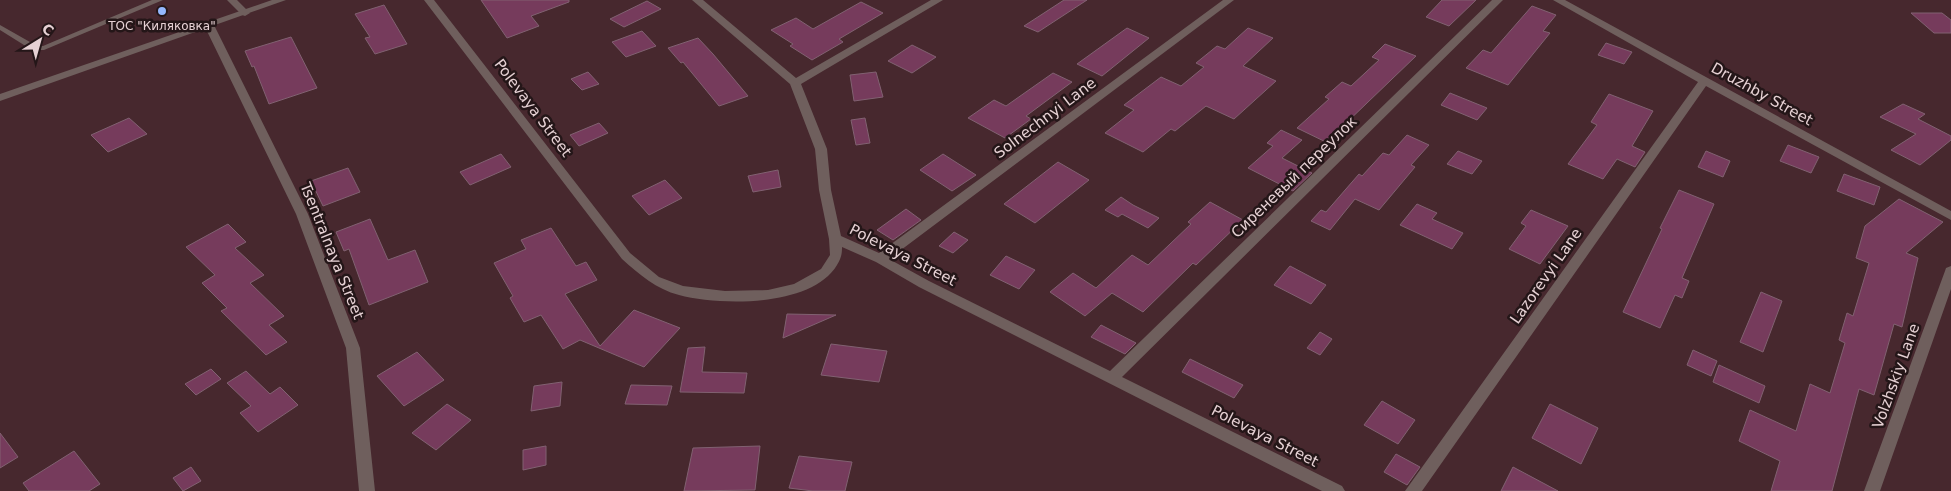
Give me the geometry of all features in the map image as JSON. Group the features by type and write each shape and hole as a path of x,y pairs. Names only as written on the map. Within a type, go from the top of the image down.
{"street":[{"path":"232,0 245,13"},
{"path":"0,98 281,0"},
{"name":"Polevaya Street","path":"429,0 626,256 654,280 681,291 725,296 768,295 798,288 826,272 836,255 835,239 880,259 924,284 1330,489"},
{"path":"697,0 795,83 821,149 825,190 835,239"},
{"path":"795,83 938,0"},
{"name":"Solnechnyi Lane","path":"880,259 1229,0"},
{"name":"Сиреневый переулок","path":"1112,378 1498,0"},
{"name":"Druzhby Street","path":"1558,0 1951,216"},
{"name":"Tsentralnaya Street","path":"210,25 302,214 353,348 367,491"},
{"name":"Lazorevyi Lane","path":"1413,491 1705,80"},
{"name":"Volzhskiy Lane","path":"1872,491 1951,271"}],"lane":[{"path":"0,27 35,48 44,48 159,0"}],"building":[{"path":"481,0 569,0 569,2 531,16 539,26 507,38"},
{"path":"1064,0 1087,0 1038,32 1024,26"},
{"path":"1442,0 1476,0 1449,26 1426,17"},
{"path":"647,1 661,9 624,27 610,19"},
{"path":"861,2 883,13 839,39 843,42 812,60 790,46 793,44 771,30 796,18 813,29"},
{"path":"384,5 407,44 375,54 365,38 370,37 355,14"},
{"path":"1532,6 1556,15 1543,31 1550,33 1508,85 1466,68 1483,50 1491,53"},
{"path":"1911,13 1942,13 1951,20 1951,33 1934,33"},
{"path":"1127,28 1149,38 1102,76 1077,64"},
{"path":"1248,28 1273,38 1243,66 1276,81 1234,119 1206,106 1175,131 1171,129 1143,152 1105,133 1134,110 1124,105 1161,77 1181,86 1204,67 1196,63 1217,46 1225,49"},
{"path":"642,31 656,46 626,57 612,42"},
{"path":"291,37 317,88 269,104 254,66 252,67 245,51"},
{"path":"698,38 748,96 719,106 683,62 681,63 668,48"},
{"path":"1606,43 1632,52 1624,64 1598,55"},
{"path":"1385,44 1416,56 1343,126 1350,129 1332,145 1297,128 1329,99 1325,97 1342,82 1351,86 1379,60 1372,57"},
{"path":"912,45 936,57 912,73 888,61"},
{"path":"588,72 599,84 582,90 571,79"},
{"path":"876,72 883,97 854,101 850,75"},
{"path":"1053,73 1072,82 1026,116 1031,119 1005,138 968,118 994,100 1006,106"},
{"path":"1450,93 1487,108 1477,120 1441,105"},
{"path":"1609,94 1653,111 1632,146 1645,152 1635,167 1617,159 1603,179 1568,164 1597,125 1591,122"},
{"path":"1903,104 1925,114 1918,119 1951,136 1951,140 1920,165 1891,150 1916,134 1880,117"},
{"path":"129,118 147,134 108,152 91,135"},
{"path":"865,118 870,143 856,145 851,120"},
{"path":"599,123 608,133 579,146 570,135"},
{"path":"1281,130 1302,140 1282,158 1312,173 1293,191 1248,168 1273,146 1267,143"},
{"path":"1407,135 1429,145 1411,165 1415,167 1379,210 1355,199 1330,230 1311,221 1321,210 1326,212 1359,174 1362,176 1383,153 1389,155"},
{"path":"1788,145 1819,157 1811,173 1780,161"},
{"path":"1458,151 1482,161 1472,174 1447,164"},
{"path":"1706,151 1730,161 1723,177 1698,167"},
{"path":"501,154 511,167 470,185 460,172"},
{"path":"943,154 976,175 952,191 920,170"},
{"path":"1058,162 1089,180 1035,223 1004,204"},
{"path":"348,168 360,192 323,206 311,181"},
{"path":"778,170 781,187 753,192 748,176"},
{"path":"1844,174 1880,187 1874,205 1837,191"},
{"path":"665,180 682,198 649,215 632,196"},
{"path":"1679,190 1714,204 1682,278 1689,281 1682,298 1675,295 1660,328 1623,312"},
{"path":"1121,197 1159,218 1148,228 1122,214 1118,217 1105,210"},
{"path":"1899,199 1943,222 1906,253 1918,258 1902,327 1894,324 1874,395 1859,389 1832,491 1771,491 1780,461 1739,441 1750,410 1796,431 1810,384 1830,393 1845,343 1839,340 1847,313 1853,316 1869,263 1856,258 1865,226"},
{"path":"1210,202 1243,220 1196,265 1193,263 1143,312 1112,293 1085,316 1050,292 1073,273 1096,288 1132,255 1148,265 1191,224 1188,222"},
{"path":"1417,204 1437,213 1432,219 1463,233 1452,249 1400,225"},
{"path":"906,209 921,220 893,240 877,230"},
{"path":"1531,210 1568,226 1540,264 1509,249 1526,226 1521,223"},
{"path":"370,219 388,260 415,250 428,282 369,305 349,249 344,251 336,232"},
{"path":"228,224 246,242 235,248 264,275 250,283 284,316 269,325 287,342 266,355 221,311 227,308 202,283 215,275 186,247"},
{"path":"551,228 576,266 586,262 597,280 565,294 600,346 634,310 680,328 644,367 580,340 563,349 541,315 524,322 510,298 513,296 494,263 526,249 521,240"},
{"path":"954,232 968,240 953,253 939,246"},
{"path":"1006,256 1035,270 1019,289 990,275"},
{"path":"1290,266 1326,285 1311,304 1274,285"},
{"path":"1761,292 1782,301 1763,352 1740,342"},
{"path":"787,314 836,315 783,338"},
{"path":"1101,325 1136,343 1125,354 1091,337"},
{"path":"1320,332 1332,339 1320,355 1307,348"},
{"path":"831,344 887,351 879,382 821,375"},
{"path":"705,347 702,372 747,373 744,393 680,392 688,348"},
{"path":"1693,350 1717,361 1711,376 1687,365"},
{"path":"417,352 444,380 404,406 377,376"},
{"path":"1190,359 1243,385 1234,398 1182,372"},
{"path":"1719,365 1765,386 1759,403 1713,382"},
{"path":"211,369 221,379 196,395 185,384"},
{"path":"246,371 270,394 280,387 298,405 258,432 240,413 251,406 227,383"},
{"path":"562,382 560,406 531,411 534,386"},
{"path":"631,385 672,386 667,405 625,404"},
{"path":"1382,401 1415,420 1398,444 1364,425"},
{"path":"447,404 471,420 436,450 412,433"},
{"path":"1550,404 1598,428 1581,464 1532,438"},
{"path":"0,433 18,457 0,468"},
{"path":"546,446 546,465 523,470 523,450"},
{"path":"760,446 755,490 684,491 693,448"},
{"path":"74,451 100,484 89,491 29,491 23,483"},
{"path":"1396,454 1420,467 1407,485 1384,472"},
{"path":"799,456 852,462 845,491 813,491 789,488"},
{"path":"191,467 201,481 183,491 173,478"},
{"path":"1513,467 1558,491 1501,491"}],"place":[{"name":"ТОС \"Киляковка\"","path":"162,11"}]}
